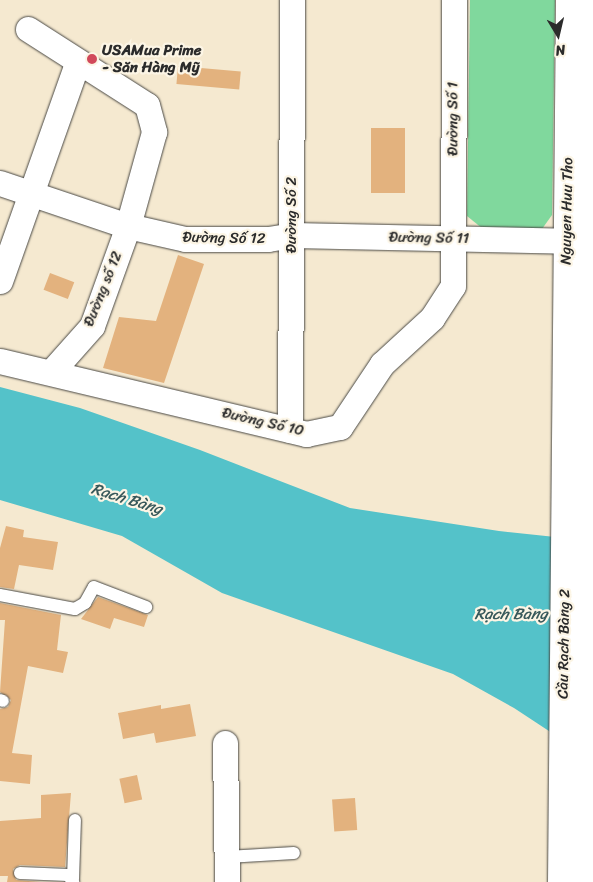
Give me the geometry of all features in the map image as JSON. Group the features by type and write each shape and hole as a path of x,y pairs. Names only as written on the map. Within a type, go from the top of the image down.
{"main road":[{"name":"Nguyen Huu Tho","path":"570,0 567,240 578,422"},
{"path":"578,422 592,0"},
{"name":"Cầu Rạch Bàng 2","path":"562,874 578,422"},
{"name":"Cầu Rạch Bàng 2","path":"578,422 589,874"}],"street":[{"name":"Đường Số 2","path":"290,430 292,0"},
{"name":"Đường Số 1","path":"452,239 454,0"},
{"name":"Đường số 12","path":"28,29 77,63 147,105 154,132 128,226 92,326 52,371"},
{"path":"0,281 33,193 77,63"},
{"path":"0,183 128,226"},
{"name":"Đường Số 12","path":"128,226 185,239 268,239 292,235"},
{"name":"Đường Số 11","path":"292,235 567,240"},
{"name":"Đường Số 10","path":"52,371 306,434 340,427 382,364 432,318 453,286 452,239"},
{"path":"0,361 52,371"},
{"path":"226,743 227,882"}],"lane":[{"path":"0,595 75,609 85,603 94,587 146,606"},
{"path":"73,880 75,820"},
{"path":"227,857 294,853"},
{"path":"20,873 68,875 73,880"}],"green space":[{"path":"470,0 555,0 552,215 542,229 483,229 467,216"}],"water":[{"name":"Rạch Bàng","path":"0,387 80,408 200,450 350,508 499,531 593,541 593,760 514,708 453,674 222,593 122,536 0,500"}],"building":[{"path":"178,66 241,71 239,89 176,84"},
{"path":"371,128 405,128 405,193 371,193"},
{"path":"178,255 204,264 164,383 103,368 119,317 156,321"},
{"path":"50,273 74,282 68,299 44,290"},
{"path":"6,526 24,530 23,537 58,542 53,570 19,565 14,589 0,587 0,548"},
{"path":"98,597 148,615 144,627 114,618 110,629 81,619"},
{"path":"0,603 61,615 57,650 68,652 63,673 28,666 12,753 32,755 30,784 0,781 0,709 8,707 11,700 0,692 5,620 0,620"},
{"path":"190,704 196,736 156,743 154,733 123,739 118,713 161,705 161,709"},
{"path":"137,775 142,799 125,803 119,779"},
{"path":"71,793 65,867 20,865 13,869 16,880 41,882 7,882 8,876 0,876 0,821 41,818 41,795"},
{"path":"355,798 357,830 334,832 332,800"}],"place":[{"name":"USAMua Prime - Săn Hàng Mỹ","path":"92,59"}]}
